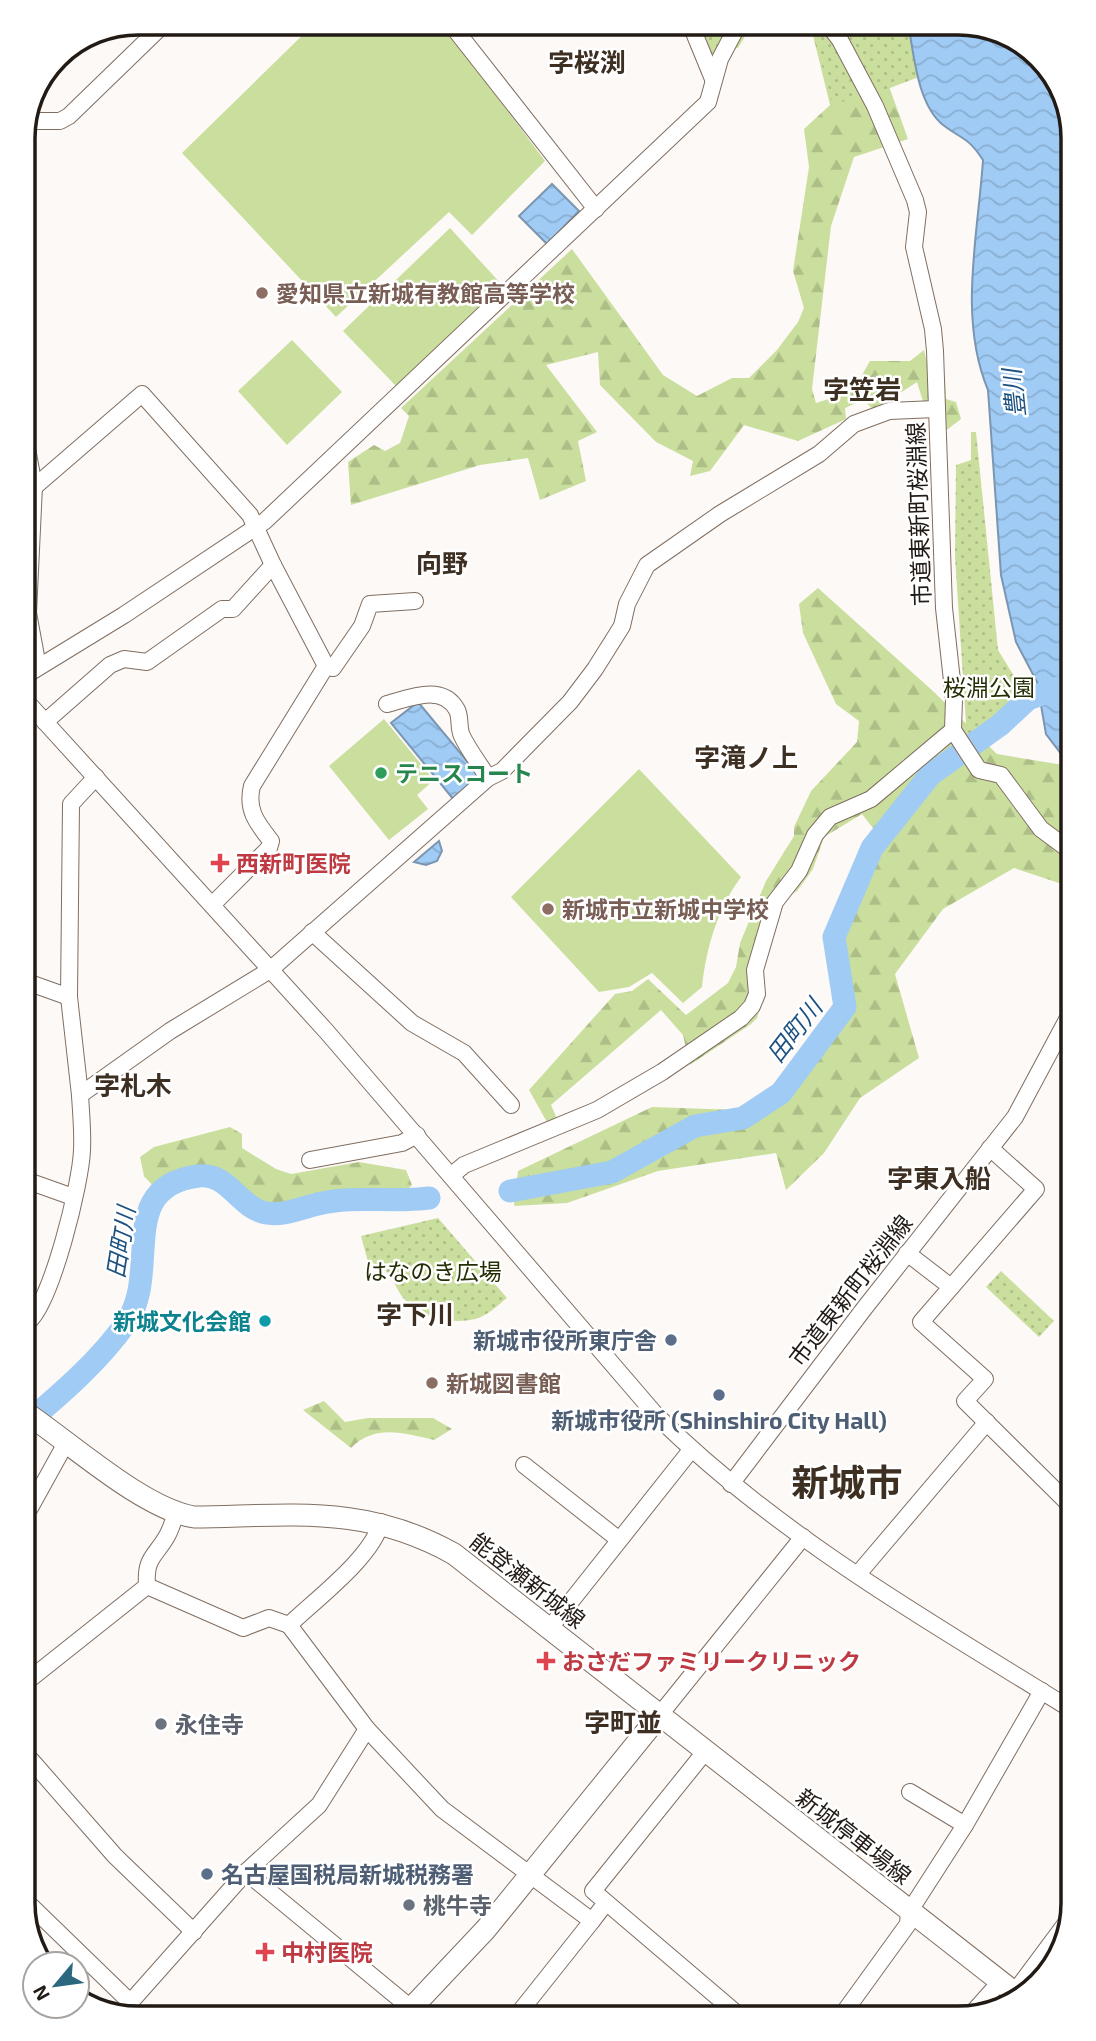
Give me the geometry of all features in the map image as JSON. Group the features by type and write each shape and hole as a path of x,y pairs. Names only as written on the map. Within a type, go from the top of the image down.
{"main road":[{"name":"能登瀬新城線","path":"35,1419 176,1514 194,1517 343,1517 381,1522 417,1534 454,1554 658,1717"},
{"name":"新城停車場線","path":"658,1717 1011,1990"},
{"path":"418,2006 486,1929 658,1717"}],"street":[{"path":"36,121 60,121 69,116 153,35"},
{"path":"459,35 596,209"},
{"path":"695,35 713,79"},
{"path":"35,669 124,615 257,527 708,102 713,79 733,35"},
{"name":"市道東新町桜淵線","path":"836,35 875,106 918,212 914,247 933,329 941,471 944,608 961,744"},
{"path":"35,486 142,394 250,514 273,565 326,666 333,668 362,626 370,604 415,601"},
{"path":"80,1095 170,1031 270,970 488,778 502,771 545,729 595,669 622,626 627,604 647,565 720,514 819,454 854,424 889,411 936,409"},
{"path":"46,722 110,665 124,659 146,662 222,609 233,610 273,565"},
{"path":"212,905 270,848 271,841 251,812 249,799 252,786 326,666"},
{"path":"387,704 420,695 450,699 458,712 460,733 488,778"},
{"path":"35,710 417,1135 656,1415 691,1450 731,1485 858,1574 1061,1703"},
{"path":"452,1175 464,1166 597,1110 662,1072 741,1018 752,1006 757,994 755,970 775,902 799,871 816,835 830,817 871,799 961,744 984,773 1001,775 1041,829 1061,844"},
{"path":"35,1312 44,1298 59,1256 82,1152 80,1095 69,997 71,804 96,777"},
{"path":"312,932 412,1023 464,1054 512,1105"},
{"path":"35,985 69,997"},
{"name":"市道東新町桜淵線","path":"731,1485 1027,1099 1061,1032"},
{"path":"310,1160 402,1143 417,1135"},
{"path":"990,1148 1036,1189 921,1322 985,1379 965,1401 1061,1496"},
{"path":"35,1183 73,1197"},
{"path":"907,1253 951,1287"},
{"path":"858,1574 987,1422"},
{"path":"35,1499 67,1441"},
{"path":"549,1629 691,1450"},
{"path":"524,1465 618,1539"},
{"path":"147,1586 146,1569 151,1555 167,1535 176,1514"},
{"path":"289,1625 346,1572 379,1534 381,1522"},
{"path":"658,1717 803,1536"},
{"path":"147,1586 243,1628 269,1618 289,1625 367,1729 442,1809 529,1877 592,1921"},
{"path":"35,1675 147,1586"},
{"path":"849,2006 908,1924 909,1912 965,1825 1042,1692"},
{"path":"127,2005 246,1872 319,1805 367,1729"},
{"path":"704,1753 593,1891 726,2006"},
{"path":"35,1765 115,1856 194,1932"},
{"path":"910,1792 965,1825"},
{"path":"246,1872 404,2006"},
{"path":"524,2006 605,1904"},
{"path":"36,1910 122,2005"},
{"path":"995,1999 1011,1990 1056,1936"}],"green space":[{"path":"303,35 451,35 545,161 472,235 449,212 336,317 182,153"},
{"path":"698,35 746,35 738,48 725,50 713,72"},
{"path":"813,35 866,35 882,67 908,139 854,157 831,226 812,389 816,403 853,391 870,361 910,361 924,350 929,372 945,381 946,399 956,402 961,419 944,432 927,414 917,382 874,410 863,400 845,408 846,419 798,441 744,425 710,471 690,476 693,461 656,442 600,385 598,352 546,365 597,432 578,441 586,481 540,500 528,458 480,465 351,505 348,462 374,445 385,451 400,443 409,416 401,408 572,249 663,375 697,396 732,378 749,378 777,350 798,322 804,308 793,271 809,167 804,129 830,105"},
{"path":"813,35 910,35 919,77 874,94 833,104"},
{"path":"450,228 503,286 396,386 343,331"},
{"path":"292,340 342,392 287,445 238,391"},
{"name":"桜淵公園","path":"971,432 976,432 998,650 1014,676 1018,694 997,717 969,737 962,729 966,723 955,557 956,465 971,460"},
{"path":"818,588 934,692 997,754 1061,765 1061,884 1014,868 943,909 895,974 919,1058 860,1098 824,1153 786,1190 776,1153 658,1171 567,1203 514,1206 518,1171 652,1107 737,1110 776,1085 839,1001 838,940 854,873 876,832 862,814 824,837 813,869 797,891 785,898 761,959 763,998 757,1018 751,1024 690,1065 683,1035 661,1010 551,1105 558,1121 548,1124 529,1090 615,994 632,991 648,979 686,1015 728,983 736,967 740,943 766,881 794,836 794,827 811,791 857,742 859,721 836,704 803,633 799,604"},
{"name":"テニスコート","path":"384,719 434,780 417,795 428,809 389,840 329,766"},
{"path":"639,769 741,877 714,929 702,987 683,1003 652,973 629,987 599,992 511,897"},
{"path":"230,1127 242,1134 242,1148 276,1169 291,1174 359,1162 406,1170 412,1185 402,1196 316,1203 279,1212 263,1210 250,1203 214,1176 199,1173 179,1175 153,1186 144,1176 140,1157 154,1147"},
{"name":"はなのき広場","path":"438,1218 507,1298 479,1318 455,1321 424,1314 407,1303 385,1270 368,1262 361,1236"},
{"path":"1001,1271 1054,1321 1039,1337 986,1287"},
{"path":"324,1401 345,1422 368,1418 433,1418 452,1429 434,1440 400,1433 380,1433 360,1440 351,1448 303,1410"}],"water":[{"name":"豊川","path":"910,35 965,35 991,40 1021,56 1040,75 1053,98 1059,118 1061,754 1046,734 1037,682 1016,642 1001,575 988,390 979,363 972,306 974,247 983,160 969,143 934,116 927,105 918,78"},
{"path":"552,184 579,211 547,244 519,216"},
{"path":"418,702 481,778 454,800 391,723"},
{"path":"439,841 442,851 437,861 426,865 414,862"}],"waterway":[{"name":"田町川","path":"510,1191 612,1172 695,1126 743,1118 781,1093 845,1007 834,937 872,848 930,775 1000,725 1028,699 1061,687"},
{"name":"田町川","path":"35,1416 93,1363 126,1323 136,1302 141,1280 148,1213 157,1196 173,1183 209,1176 226,1185 256,1210 272,1214 332,1201 429,1198"}],"place":[{"name":"愛知県立新城有教館高等学校","path":"262,293"},
{"name":"テニスコート","path":"381,773"},
{"name":"西新町医院","path":"220,863"},
{"name":"新城市立新城中学校","path":"548,909"},
{"name":"新城文化会館","path":"265,1321"},
{"name":"新城市役所東庁舎","path":"671,1340"},
{"name":"新城図書館","path":"432,1383"},
{"name":"新城市役所 (Shinshiro City Hall)","path":"719,1395"},
{"name":"おさだファミリークリニック","path":"546,1661"},
{"name":"永住寺","path":"161,1724"},
{"name":"名古屋国税局新城税務署","path":"207,1874"},
{"name":"桃牛寺","path":"409,1905"},
{"name":"中村医院","path":"265,1952"}],"district":[{"name":"字桜渕","path":"587,61"},
{"name":"字笠岩","path":"862,388"},
{"name":"向野","path":"442,562"},
{"name":"字滝ノ上","path":"746,756"},
{"name":"字札木","path":"133,1084"},
{"name":"字東入船","path":"939,1177"},
{"name":"字下川","path":"415,1313"},
{"name":"新城市","path":"847,1481"},
{"name":"字町並","path":"623,1721"}]}
